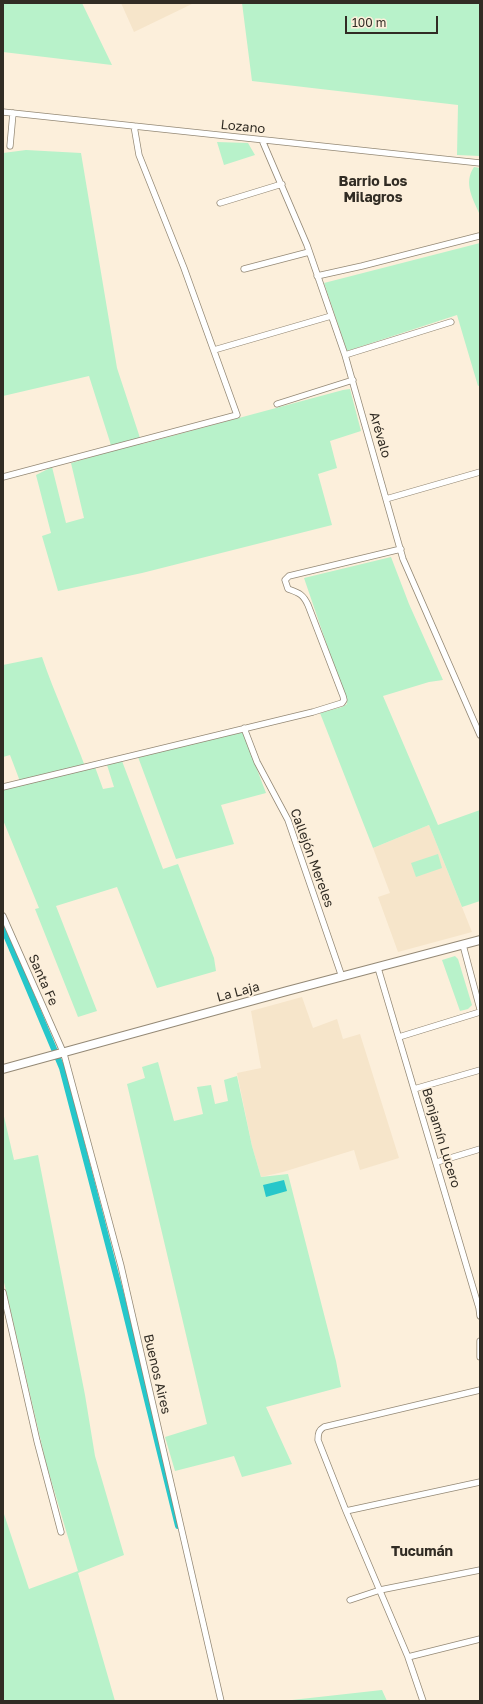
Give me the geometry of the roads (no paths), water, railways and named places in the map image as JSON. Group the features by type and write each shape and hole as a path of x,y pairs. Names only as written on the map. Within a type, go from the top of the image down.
{"main road":[{"name":"La Laja","path":"3,1070 480,940"}],"street":[{"name":"Lozano","path":"3,112 480,163"},
{"path":"10,146 13,113"},
{"path":"3,477 237,415 214,350 139,155 134,126"},
{"name":"Arévalo","path":"262,140 282,184 309,252 345,356 401,549 479,731"},
{"path":"220,203 282,184"},
{"path":"317,276 479,236"},
{"path":"244,269 309,252"},
{"path":"214,350 331,316"},
{"path":"345,356 451,322"},
{"path":"277,404 353,380"},
{"path":"386,499 480,472"},
{"path":"3,787 313,712 342,703 344,700 326,649 305,598 300,593 288,589 285,580 289,576 401,549"},
{"name":"Callejón Mereles","path":"244,728 257,762 288,820 342,977"},
{"name":"Santa Fe","path":"3,916 60,1055"},
{"path":"399,1037 480,1010 463,945"},
{"name":"Benjamín Lucero","path":"378,968 480,1308 480,1316"},
{"name":"Buenos Aires","path":"60,1055 121,1266 221,1701"},
{"path":"414,1089 480,1070"},
{"path":"437,1162 480,1149"},
{"path":"3,1292 61,1532"},
{"path":"480,1341 480,1357"},
{"path":"423,1701 408,1657 346,1511 318,1440 320,1429 324,1426 480,1390"},
{"path":"346,1511 480,1482"},
{"path":"350,1600 380,1590 480,1570"},
{"path":"408,1657 480,1639"}],"water":[{"path":"284,1180 287,1191 266,1197 263,1185"}],"waterway":[{"path":"3,928 62,1068 121,1294 178,1526"}],"district":[{"name":"Barrio Los Milagros","path":"373,190"},
{"name":"Tucumán","path":"422,1552"}]}
